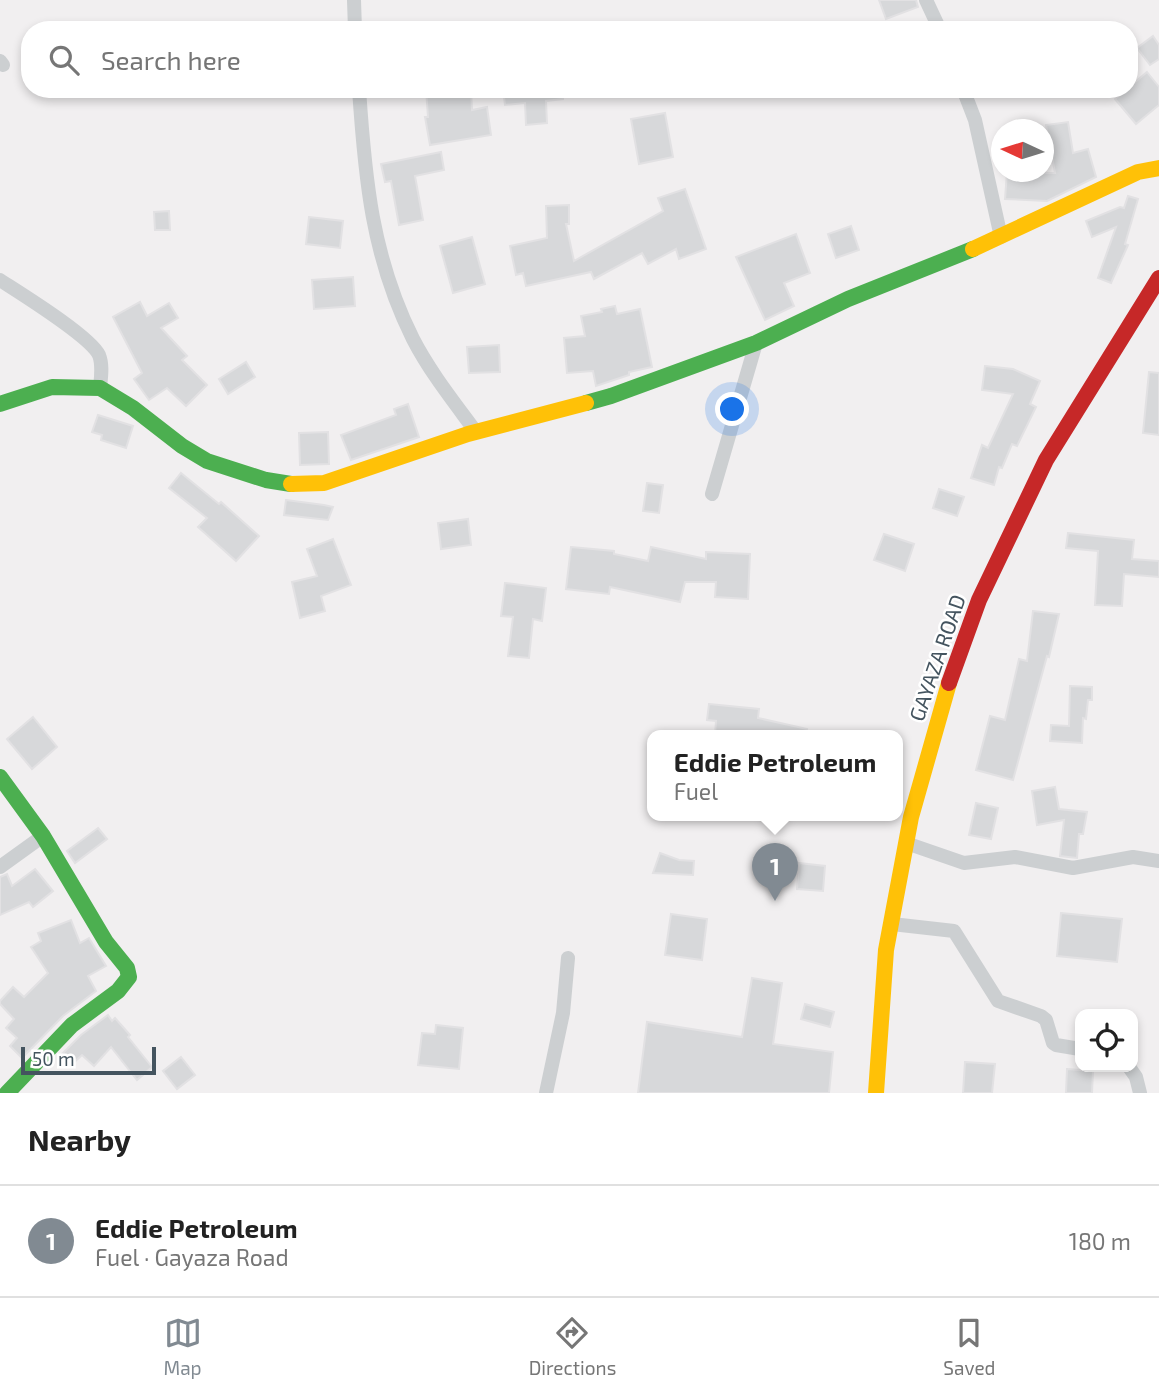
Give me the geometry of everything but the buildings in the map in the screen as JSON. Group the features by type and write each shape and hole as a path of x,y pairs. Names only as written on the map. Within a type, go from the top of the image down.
{"street":[{"path":"354,0 355,21"},
{"path":"926,0 936,21"},
{"path":"360,98 367,190 377,246 390,284 413,339 441,385 476,432"},
{"path":"967,98 975,120 1000,237"},
{"path":"0,404 52,387 100,388 207,461 244,474 293,484 324,483 476,432 611,396 756,343 848,299 1000,237 1138,172 1159,168"},
{"name":"GAYAZA ROAD","path":"876,1093 886,950 911,817 951,676 979,600 1046,460 1159,278"},
{"path":"0,280 53,315 93,347 101,363 100,388"},
{"path":"712,494 756,343"},
{"path":"0,777 43,836 106,942 127,968 129,977 118,992 72,1025 7,1093 0,1090"},
{"path":"0,867 43,836"},
{"path":"906,843 964,863 1015,857 1073,868 1133,857 1159,861"},
{"path":"892,924 954,931 998,1001 1041,1016 1046,1020 1053,1043 1075,1048"},
{"path":"546,1093 563,1013 568,958"},
{"path":"1132,1072 1140,1093"}],"traffic: fast":[{"path":"586,403 756,343 848,299 973,249"},
{"path":"0,404 52,387 100,388 207,461 266,480 291,484"},
{"path":"0,777 43,836 106,942 127,968 129,977 118,991 72,1025 7,1093"}],"traffic: slow":[{"path":"973,249 1138,172 1159,168"},
{"path":"291,484 324,483 468,434 586,403"},
{"path":"876,1093 886,950 911,817 949,683"}],"traffic: jam":[{"path":"949,683 979,600 1046,460 1159,278"}],"place":[{"name":"Eddie Petroleum","path":"775,901"}]}
